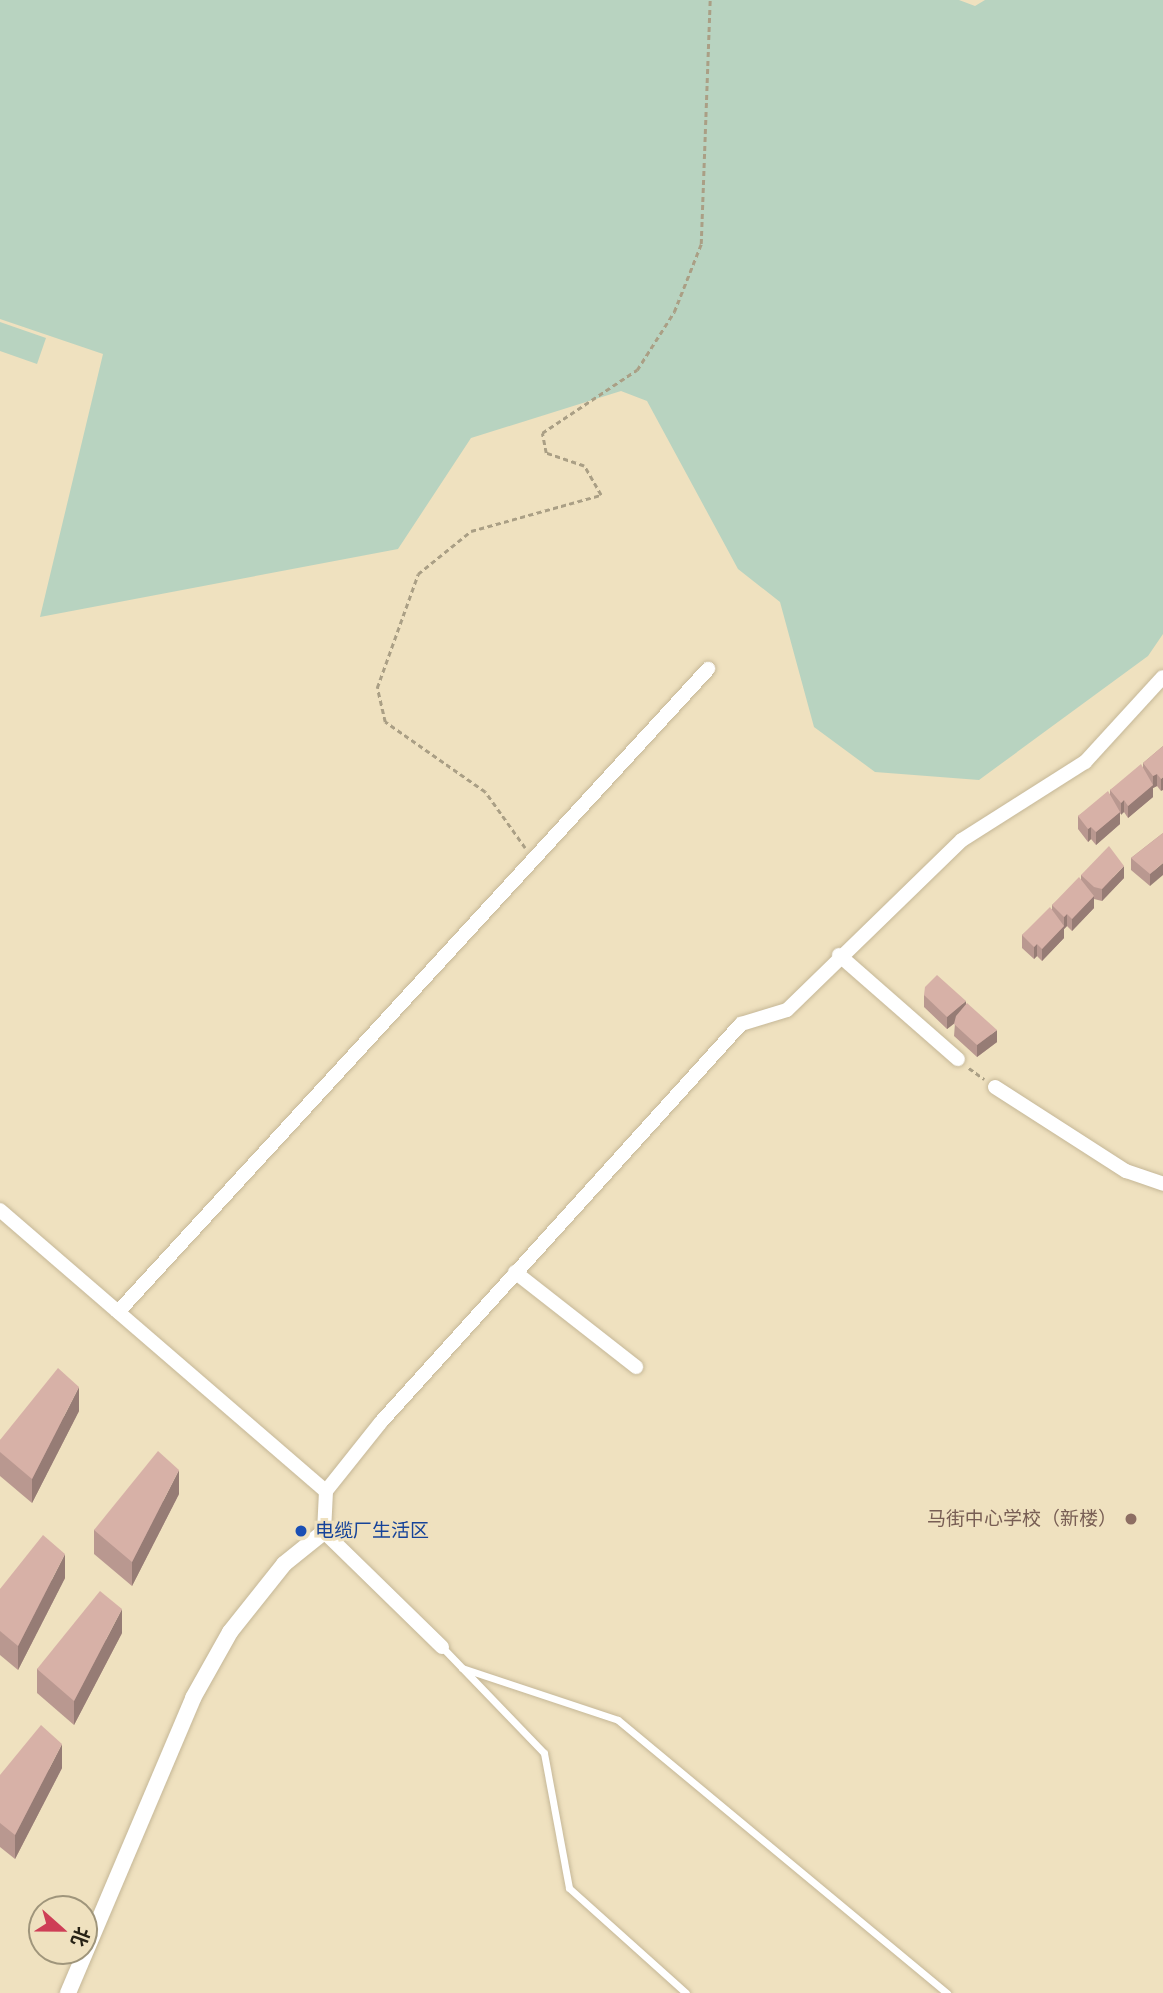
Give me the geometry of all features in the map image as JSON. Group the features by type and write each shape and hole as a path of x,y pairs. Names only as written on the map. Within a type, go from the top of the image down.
{"street":[{"path":"118,1312 708,669"},
{"path":"442,1647 324,1532 326,1491 381,1422 741,1024 787,1010 839,955 962,840 1085,762 1163,677"},
{"path":"839,955 958,1059"},
{"path":"995,1087 1126,1171 1163,1184"},
{"path":"0,1210 326,1491"},
{"path":"515,1272 636,1367"},
{"path":"68,1993 199,1687 230,1632 284,1564 324,1532"}],"lane":[{"path":"442,1647 544,1753 569,1888 686,1993"},
{"path":"463,1668 618,1720 947,1993"}],"path":[{"path":"534,859 485,792 385,722 377,688 418,574 471,531 601,495 584,466 546,453 542,433 637,370 674,312 701,244 710,0"},
{"path":"958,1059 995,1087"}],"green space":[{"path":"0,0 959,0 975,6 985,0 1163,0 1163,634 1148,656 979,780 875,772 814,727 780,602 738,569 647,401 621,391 471,438 398,549 40,617 103,354 0,319"},
{"path":"0,322 46,338 37,364 0,351"}],"building":[{"path":"1163,746 1161,779 1157,774 1153,776 1143,763"},
{"path":"1141,764 1153,785 1128,806 1124,800 1121,803 1110,790"},
{"path":"1108,791 1120,812 1096,832 1091,827 1088,829 1078,816"},
{"path":"1163,833 1163,863 1150,874 1131,858"},
{"path":"1109,846 1124,866 1102,889 1094,887 1081,875"},
{"path":"1079,877 1094,896 1072,919 1067,914 1064,917 1052,905"},
{"path":"1050,907 1064,926 1042,949 1037,944 1034,947 1022,935"},
{"path":"937,975 966,1001 947,1017 924,995 925,987"},
{"path":"967,1003 997,1030 977,1045 954,1024 956,1016"},
{"path":"58,1368 79,1387 32,1479 0,1452 0,1440"},
{"path":"158,1451 179,1470 132,1562 94,1530"},
{"path":"43,1535 65,1554 18,1646 0,1631 0,1589"},
{"path":"100,1591 122,1609 74,1701 37,1669"},
{"path":"41,1725 62,1744 15,1835 0,1823 0,1775"}],"place":[{"name":"马街中心学校（新楼）","path":"1131,1519"},
{"name":"电缆厂生活区","path":"301,1531"}]}
